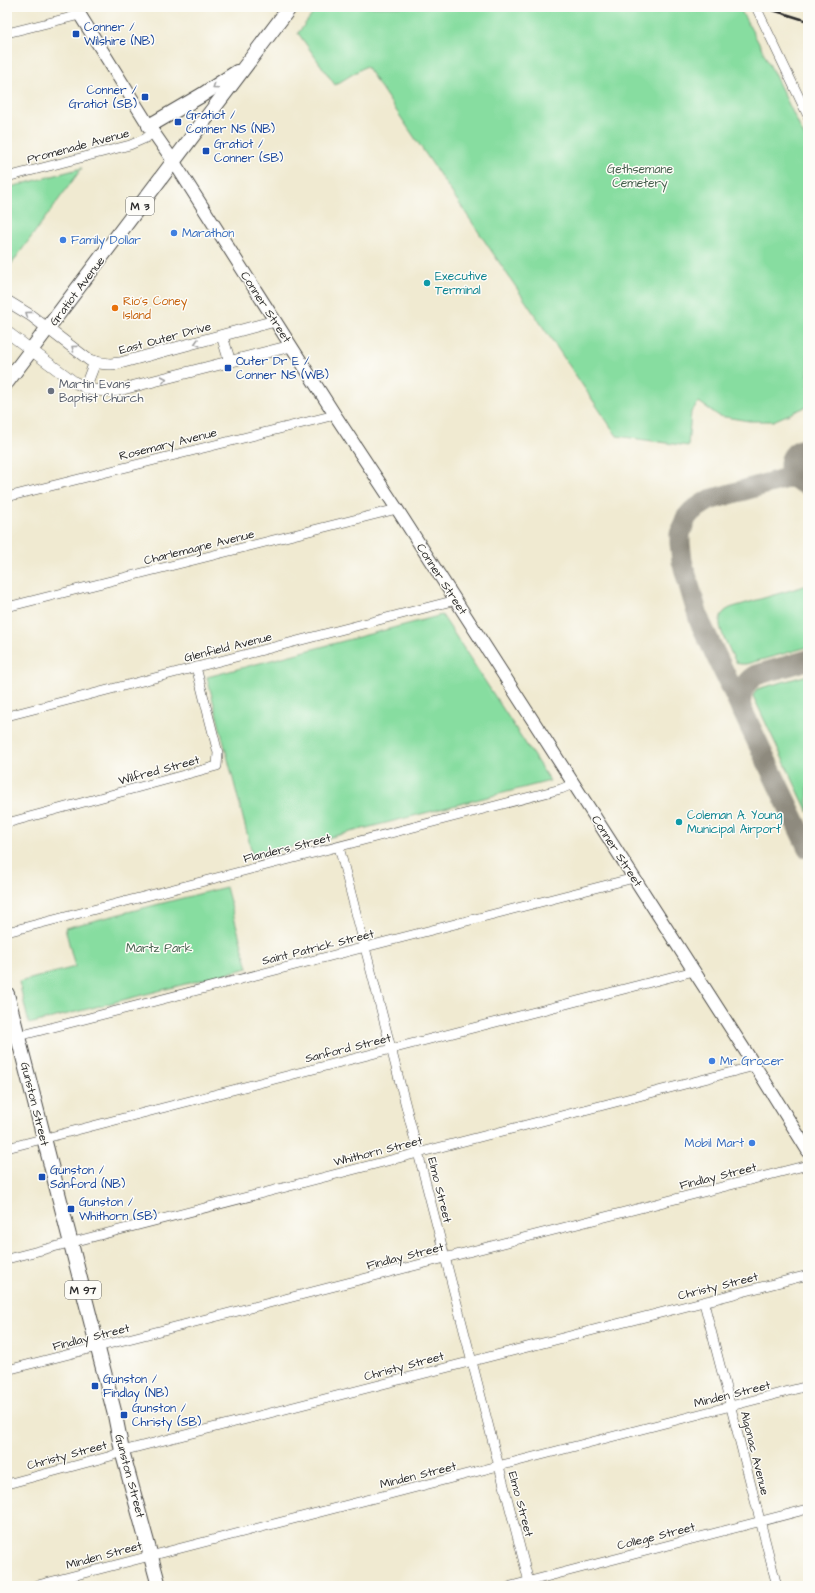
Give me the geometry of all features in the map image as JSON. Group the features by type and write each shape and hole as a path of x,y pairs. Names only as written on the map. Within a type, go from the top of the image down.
{"main road":[{"name":"Gratiot Avenue","path":"7,382 290,7"},
{"name":"Conner Street","path":"77,11 151,129 174,162 335,415 456,600 808,1151"},
{"path":"151,129 247,65"},
{"name":"Gunston Street","path":"7,994 12,1038 44,1138 115,1415 122,1451 159,1586"}],"street":[{"path":"756,7 808,116"},
{"path":"7,33 77,11"},
{"name":"Promenade Avenue","path":"7,177 130,145 146,138 151,129"},
{"name":"East Outer Drive","path":"7,301 11,302 89,360 110,364 120,363 275,321"},
{"path":"7,332 74,382 85,388 99,391 116,391 291,346"},
{"path":"222,336 230,362"},
{"path":"85,388 95,362"},
{"name":"Rosemary Avenue","path":"7,497 335,415"},
{"name":"Charlemagne Avenue","path":"7,607 397,509"},
{"name":"Glenfield Avenue","path":"7,716 456,600"},
{"name":"Wilfred Street","path":"7,823 217,766 218,753 196,667"},
{"name":"Flanders Street","path":"7,932 561,789 573,784"},
{"name":"Elmo Street","path":"339,847 529,1584"},
{"name":"Saint Patrick Street","path":"12,1038 634,878"},
{"name":"Sanford Street","path":"7,1148 694,971"},
{"name":"Whithorn Street","path":"7,1259 755,1066"},
{"name":"Findlay Street","path":"7,1370 808,1165"},
{"name":"Christy Street","path":"7,1484 111,1456 122,1451 808,1276"},
{"name":"Algonac Avenue","path":"704,1303 777,1586"},
{"name":"Minden Street","path":"34,1586 808,1386"},
{"name":"College Street","path":"511,1586 529,1584 808,1509"}],"green space":[{"name":"Gethsemane Cemetery","path":"318,7 736,7 740,9 761,47 808,144 808,406 773,421 749,421 719,416 699,402 691,412 688,446 617,436 366,66 335,85 298,33"},
{"path":"82,168 7,270 7,188"},
{"path":"808,585 808,647 746,664 736,662 721,628 720,618 722,614 726,610 733,607"},
{"path":"442,615 550,781 253,857 207,677"},
{"path":"808,675 808,812 753,696 757,689"},
{"name":"Martz Park","path":"226,887 248,968 29,1024 19,982 75,967 65,928"}],"taxiway":[{"path":"808,472 709,500 692,511 686,518 680,534 682,561 700,622 808,848"},
{"path":"741,709 741,694 748,682 756,675 808,660"}],"railway":[{"path":"763,7 808,21"}],"place":[{"name":"Conner / Wilshire (NB)","path":"76,34"},
{"name":"Conner / Gratiot (SB)","path":"145,97"},
{"name":"Gratiot / Conner NS (NB)","path":"178,122"},
{"name":"Gratiot / Conner (SB)","path":"206,151"},
{"name":"Marathon","path":"174,233"},
{"name":"Family Dollar","path":"63,240"},
{"name":"Executive Terminal","path":"427,283"},
{"name":"Rio's Coney Island","path":"115,308"},
{"name":"Outer Dr E / Conner NS (WB)","path":"228,368"},
{"name":"Martin Evans Baptist Church","path":"51,391"},
{"name":"Coleman A. Young Municipal Airport","path":"679,822"},
{"name":"Mr Grocer","path":"712,1061"},
{"name":"Mobil Mart","path":"752,1143"},
{"name":"Gunston / Sanford (NB)","path":"42,1177"},
{"name":"Gunston / Whithorn (SB)","path":"71,1209"},
{"name":"Gunston / Findlay (NB)","path":"95,1386"},
{"name":"Gunston / Christy (SB)","path":"124,1415"}]}
